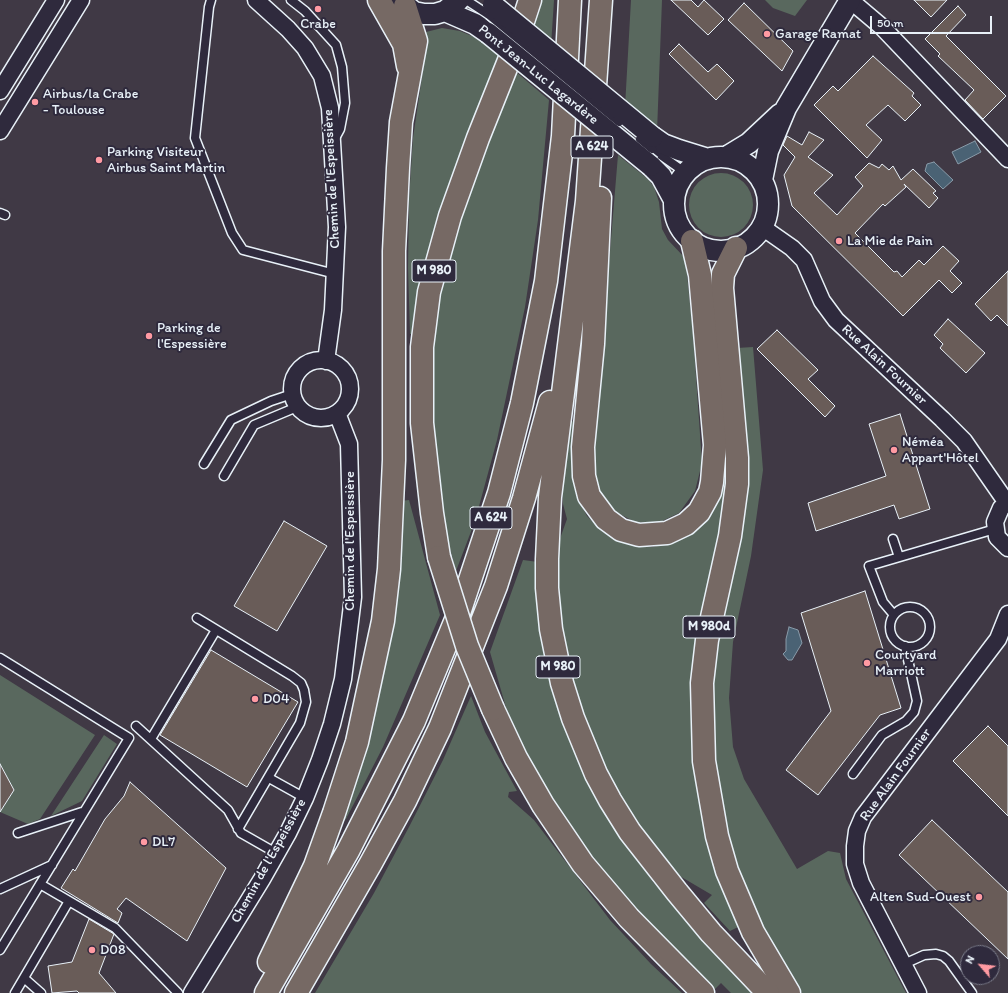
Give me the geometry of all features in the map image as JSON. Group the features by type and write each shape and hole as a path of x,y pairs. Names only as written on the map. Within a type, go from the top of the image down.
{"highway":[{"path":"379,0 404,44 409,74"},
{"name":"M 980","path":"439,557 429,494 422,423 422,347 428,298 452,208 510,58 530,0"},
{"name":"A 624","path":"266,993 348,851 414,721 460,610 499,493 522,403 546,281 563,136 570,0"},
{"path":"253,993 292,916 317,859 357,742 383,621 389,569 394,460 394,291 398,168 401,122 416,41 402,3"},
{"path":"601,8 600,212 583,467 586,487 600,513 621,530 640,535 667,533 686,524 699,512 710,492 712,482 714,445 700,275 692,241"},
{"name":"A 624","path":"296,993 405,801 440,728 483,622 513,537 537,454 577,277 587,200 601,8"},
{"name":"M 980d","path":"736,248 724,274 722,288 737,458 737,484 730,536 707,640 702,683 704,761 716,830 727,871 753,932 789,993"},
{"name":"M 980","path":"577,277 550,496 548,532 548,606 562,683 573,718 596,774 630,832 711,933 768,993"},
{"name":"M 980","path":"394,291 414,449 424,498 439,557 467,646 493,709 516,758 543,805 583,864 629,918 703,993"}],"street":[{"path":"0,91 56,0"},
{"path":"0,131 81,0"},
{"name":"Chemin de l'Espeissière","path":"256,0 288,29 305,48 322,76 330,108 337,227 333,310 326,360"},
{"path":"762,180 768,151 786,108 850,0 882,27 1008,159"},
{"path":"402,3 414,12 424,14 435,14 452,6"},
{"name":"Pont Jean-Luc Lagardère","path":"452,6 475,24 489,13"},
{"name":"Pont Jean-Luc Lagardère","path":"489,13 643,143 674,200"},
{"name":"Pont Jean-Luc Lagardère","path":"489,13 643,143 663,144 678,150 718,158"},
{"path":"718,158 747,164 762,180 768,196 768,212 762,227 751,240 736,248 723,251 710,249 692,241 680,226 675,213 674,200 676,190 686,173 692,167 718,158 749,143 786,108"},
{"name":"Rue Alain Fournier","path":"762,227 792,248 804,260 822,301 836,320 942,418 964,441 1008,503 997,514 995,529"},
{"path":"326,360 335,364 348,378 350,388 349,398 337,413 329,418 320,419 303,413 294,400 292,385 295,376 300,369 308,363 326,360"},
{"name":"Chemin de l'Espeissière","path":"192,993 276,853 305,798 320,760 342,679 353,597 349,444 337,413"},
{"path":"995,529 997,537 1008,548"},
{"name":"Rue Alain Fournier","path":"918,993 861,883 855,864 857,831 863,817 998,639 1008,614"}],"lane":[{"path":"212,0 208,7 195,138 232,233 243,250 335,274"},
{"path":"291,0 305,11 336,45 342,67 345,103 340,129 333,140"},
{"path":"466,0 489,13 643,143 686,173"},
{"path":"204,464 231,420 271,401 294,400"},
{"path":"224,476 254,425 294,400"},
{"path":"894,615 883,602 869,566 995,529"},
{"path":"893,539 899,557"},
{"path":"912,607 918,608 928,617 930,630 924,642 918,645 905,646 895,640 892,634 891,621 899,610 912,607"},
{"path":"197,618 292,676 303,686 306,702 303,716 238,829"},
{"path":"151,739 216,630"},
{"path":"853,774 882,735 906,721 914,712 917,701 905,646"},
{"path":"0,658 129,738 82,812 52,865 0,950"},
{"path":"136,726 228,810 238,829 245,835 276,853"},
{"path":"268,778 305,798"},
{"path":"18,833 82,812"},
{"path":"0,889 52,865"},
{"path":"40,884 115,928 178,993"},
{"path":"15,993 69,901"},
{"path":"904,964 924,955 936,954 943,956 949,961 972,993"},
{"path":"24,978 41,993"}],"green space":[{"path":"540,0 554,0 551,46 530,28"},
{"path":"631,0 662,0 657,132 625,107"},
{"path":"765,0 807,0 795,16 773,8"},
{"path":"442,28 460,31 479,39 500,57 444,199 421,277 412,334 410,334 408,268 409,199 413,138 427,43 426,32"},
{"path":"515,71 549,100 538,220 525,307 497,440 475,521 456,571 444,528 432,460 430,337 454,226"},
{"path":"618,155 648,179 654,187 659,202 662,229 668,240 685,258 686,264 693,333 702,463 695,491 679,513 658,523 635,522 614,511 601,494 595,476 594,454 597,407"},
{"path":"721,173 739,179 747,187 753,205 747,223 739,231 721,237 703,231 695,223 689,205 695,187 703,179"},
{"path":"753,347 763,470 751,556 733,642 729,698 733,747 744,779 797,869 828,851 840,853 846,879 906,993 802,993 787,973 759,924 735,866 720,805 712,745 712,686 737,348"},
{"path":"571,421 576,422 573,469 576,495 587,516 603,532 625,543 652,547 675,542 700,527 715,507 724,479 727,480 724,511 694,660 740,926 730,931 704,903 712,895 678,875 640,826 614,785 593,742 579,703 562,635 558,596 557,547 567,519 563,504 562,489"},
{"path":"409,500 440,615 383,747 346,819 341,824 401,501"},
{"path":"523,560 538,562 604,810 653,882 751,993 731,993 721,983 715,989 643,918 585,848 535,770 509,718 490,652"},
{"path":"0,675 95,735 40,819 28,824 0,812 14,790 0,764"},
{"path":"471,696 485,732 517,791 509,792 508,797 534,820 610,920 651,964 682,993 315,993 374,893 410,825 443,760"},
{"path":"104,735 117,744 82,801 51,816"}],"water":[{"path":"975,141 981,152 958,164 952,152"},
{"path":"934,162 953,180 943,189 925,171 927,164"},
{"path":"789,627 798,630 802,643 792,660 788,660 783,654 786,651 786,639"}],"building":[{"path":"671,0 691,0 698,7 704,0 724,19 708,35"},
{"path":"914,0 947,0 931,17"},
{"path":"744,3 793,51 782,71 728,20"},
{"path":"958,6 966,15 946,36 1006,96 983,119 965,100 974,90 938,56 940,54 925,39"},
{"path":"679,44 708,72 717,64 734,81 716,100 669,54"},
{"path":"873,56 914,93 912,96 921,105 905,121 888,105 866,125 882,140 867,158 814,105 833,86 838,91"},
{"path":"809,132 824,140 808,157 833,175 814,193 837,215 863,186 855,177 869,163 879,168 882,164 889,170 893,166 901,180 913,169 936,191 933,193 938,198 929,208 904,184 906,187 885,206 883,204 855,233 894,272 897,271 902,277 919,260 924,265 943,246 959,261 950,271 962,283 952,293 939,280 903,316 792,206 784,175 795,157 783,145 787,136 802,145"},
{"path":"1008,271 1008,326 997,315 991,321 975,304"},
{"path":"948,319 985,353 966,373 940,348 943,344 934,335"},
{"path":"777,330 818,370 808,379 835,406 825,417 757,349"},
{"name":"Néméa Appart'Hôtel","path":"900,414 930,509 899,519 894,505 816,531 808,503 886,476 869,424"},
{"path":"284,521 327,546 277,631 234,606"},
{"path":"865,591 901,708 880,715 818,795 786,770 831,711 801,613"},
{"path":"211,650 298,702 247,787 160,735"},
{"path":"988,726 1008,746 1008,816 953,761"},
{"path":"0,764 14,790 0,812"},
{"name":"DL7","path":"130,782 226,868 187,941 126,898 117,909 122,913 118,923 61,888 73,869 75,871 105,819 124,796"},
{"path":"932,820 1008,892 1008,959 1000,951 1000,945 993,945 899,855"},
{"name":"D08","path":"89,919 114,934 99,973 116,993 79,993 77,991 52,993 48,966 72,962"}],"place":[{"name":"Crabe","path":"318,9"},
{"name":"Garage Ramat","path":"767,34"},
{"name":"Airbus/la Crabe - Toulouse","path":"35,102"},
{"name":"Parking Visiteur Airbus Saint Martin","path":"99,160"},
{"name":"La Mie de Pain","path":"839,241"},
{"name":"Parking de l'Espessière","path":"149,336"},
{"name":"Néméa Appart'Hôtel","path":"894,450"},
{"name":"Courtyard Marriott","path":"867,663"},
{"name":"D04","path":"255,699"},
{"name":"DL7","path":"144,842"},
{"name":"Alten Sud-Ouest","path":"979,897"},
{"name":"D08","path":"92,950"}]}
